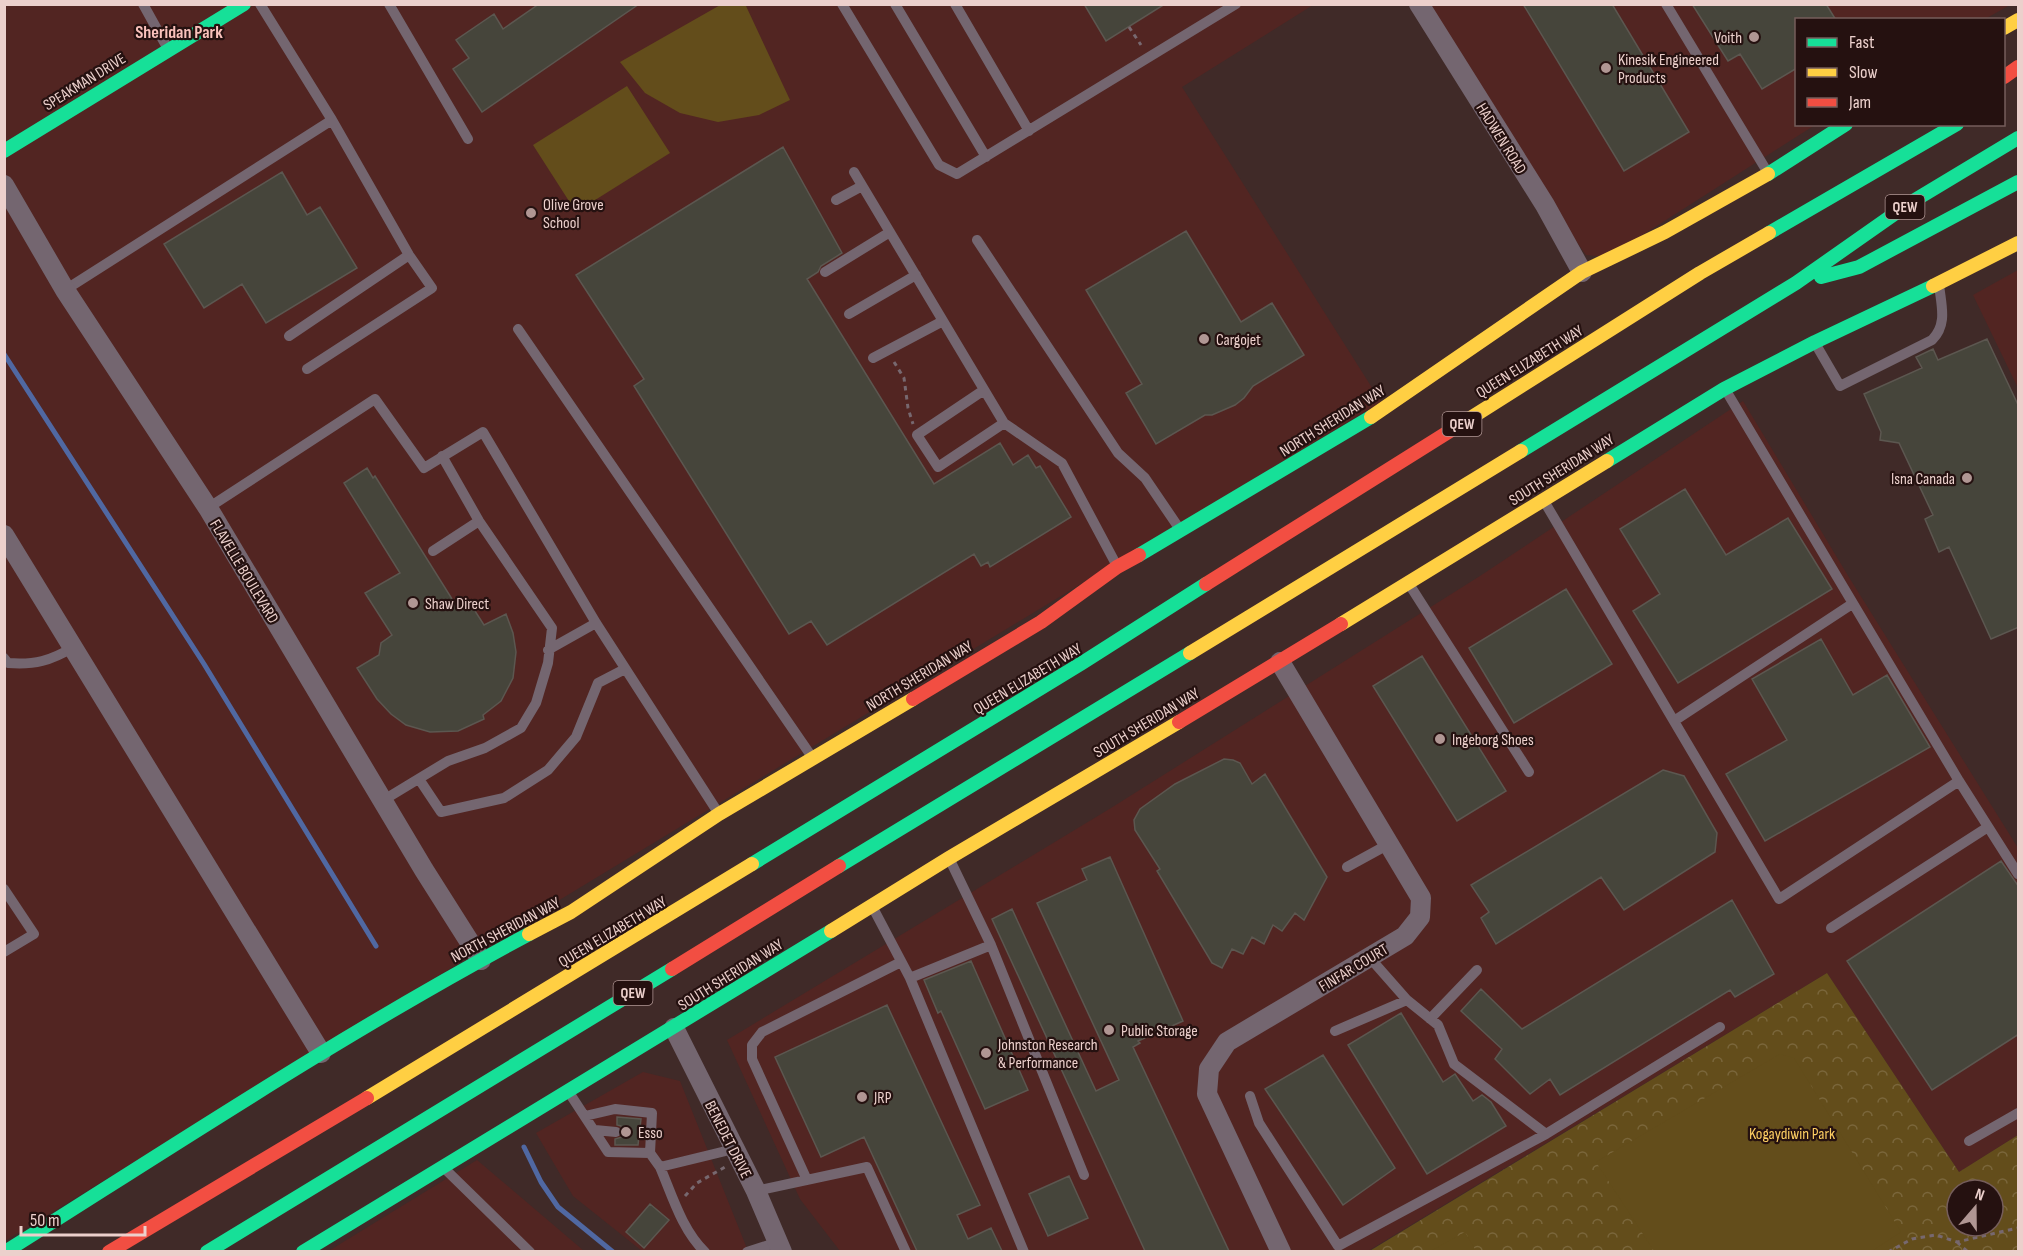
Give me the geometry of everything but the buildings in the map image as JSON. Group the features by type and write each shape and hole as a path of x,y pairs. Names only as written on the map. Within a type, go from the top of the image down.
{"main road":[{"name":"SPEAKMAN DRIVE","path":"4,151 244,4"},
{"path":"2005,27 2019,20"},
{"path":"2005,76 2019,67"},
{"name":"NORTH SHERIDAN WAY","path":"5,1251 321,1053 480,960 571,912 719,814 1041,622 1117,567 1365,420 1582,272 1665,232 1768,174 1843,126"},
{"path":"1845,191 1883,158 1930,126"},
{"name":"QUEEN ELIZABETH WAY","path":"109,1251 390,1085 1072,670 1700,273 1954,126"},
{"name":"QEW","path":"207,1251 1796,283 1910,203 2019,138"},
{"path":"1796,283 1859,267 2019,182"},
{"name":"SOUTH SHERIDAN WAY","path":"303,1251 674,1028 949,858 1409,584 1724,389 2019,243"}],"street":[{"name":"HADWEN ROAD","path":"1419,4 1545,206 1582,272"},
{"name":"FLAVELLE BOULEVARD","path":"4,185 65,290 208,508 382,801 480,960"},
{"path":"4,535 321,1053"},
{"name":"FINFAR COURT","path":"1280,662 1421,898 1420,917 1405,936 1227,1042 1209,1069 1207,1094 1281,1251"},
{"name":"BENEDET DRIVE","path":"674,1028 756,1191 780,1247"}],"lane":[{"path":"143,4 168,49"},
{"path":"260,4 332,120 409,255 432,288 307,369"},
{"path":"389,4 468,140"},
{"path":"842,4 939,165 957,174 1236,4"},
{"path":"895,4 986,157"},
{"path":"955,4 1029,131"},
{"path":"1666,4 1768,174"},
{"path":"65,290 332,120"},
{"path":"854,172 1004,423 1062,463 1117,567"},
{"path":"836,200 862,186"},
{"path":"825,272 890,232"},
{"path":"977,240 1118,453 1145,478 1181,531"},
{"path":"290,336 409,255"},
{"path":"849,314 916,275"},
{"path":"1815,342 1840,386 1932,340 1941,331 1939,284"},
{"path":"873,358 943,321"},
{"path":"518,329 813,757"},
{"path":"1724,389 1959,781 2019,874"},
{"path":"984,390 917,435 938,467 1004,423"},
{"path":"208,508 375,399 424,468 483,432 596,623 719,814"},
{"path":"382,801 448,761 485,748 521,728 536,703 548,663 552,628 479,521 442,456"},
{"path":"1543,499 1779,899 1959,781"},
{"path":"433,551 479,521"},
{"path":"1409,584 1529,772"},
{"path":"1674,721 1852,604"},
{"path":"548,650 596,623"},
{"path":"4,658 8,663 30,665 57,657 74,647"},
{"path":"418,779 441,812 504,798 549,770 576,737 598,683 625,669"},
{"path":"1831,928 1988,827"},
{"path":"1347,867 1389,844"},
{"path":"949,858 991,945 1084,1175"},
{"path":"4,889 34,934 4,952"},
{"path":"872,906 910,978 1024,1251"},
{"path":"910,978 991,945"},
{"path":"1370,958 1407,1000 1438,1025 1454,1064 1546,1134"},
{"path":"807,1180 752,1059 752,1045 762,1032 901,962"},
{"path":"1430,1019 1477,970"},
{"path":"1335,1031 1407,1000"},
{"path":"1250,1096 1259,1123 1338,1246 1546,1134 1720,1027"},
{"path":"568,1091 608,1152 650,1153"},
{"path":"585,1116 615,1109 652,1113 645,1135 650,1153 660,1167 677,1208 695,1242 705,1251"},
{"path":"1969,1142 2019,1113"},
{"path":"595,1130 616,1132"},
{"path":"660,1167 737,1154"},
{"path":"443,1167 530,1251"},
{"path":"756,1191 867,1167 906,1251"},
{"path":"747,1251 780,1247"}],"path":[{"path":"1129,27 1149,57"},
{"path":"887,350 903,378 908,408 917,435"},
{"path":"677,1208 697,1183 737,1154"},
{"path":"1956,1242 2019,1228"},
{"path":"1888,1251 1912,1239 1936,1236 1956,1242 1968,1251"}],"shaded area":[{"path":"4,5 1313,5 1182,87 1381,402 533,916 5,1241"},
{"path":"1419,5 2010,5 1987,18 1795,18 1795,126 1813,126 1608,257 1586,255 1490,119"},
{"path":"2018,270 2018,388 1973,295"},
{"path":"1743,401 1850,579 2018,848 2018,1135 1959,1172 1827,973 1368,1251 840,1251 800,1199 727,1040 1111,808 1480,576"},
{"path":"643,1072 680,1081 748,1251 642,1251 573,1196 536,1133"},
{"path":"477,1160 584,1251 327,1252"}],"green space":[{"path":"722,4 746,6 790,100 759,115 718,122 680,113 645,93 620,62"},
{"path":"627,86 670,153 576,212 533,145"},
{"name":"Kogaydiwin Park","path":"1827,973 1959,1172 2018,1135 2018,1249 2014,1251 1368,1252"},
{"name":"Kogaydiwin Park","path":"1780,1054 1794,1058 1901,1232 1872,1251 1654,1251 1596,1162"},
{"path":"1465,1232 1476,1251 1431,1251"}],"waterway":[{"path":"4,354 204,664 376,946"},
{"path":"524,1147 541,1182 558,1207 613,1252"}],"traffic: fast":[{"path":"4,151 244,4"},
{"path":"1768,174 1843,126"},
{"path":"1769,233 1954,126"},
{"path":"1521,451 1796,283 1910,203 2018,138"},
{"path":"1821,277 1859,267 2018,182"},
{"path":"1607,461 1724,389 1815,342 1933,286"},
{"path":"1139,555 1371,417"},
{"path":"752,864 1082,663 1206,584"},
{"path":"839,866 1190,653"},
{"path":"303,1252 831,931"},
{"path":"5,1252 330,1048 529,934"},
{"path":"207,1252 672,969"}],"traffic: slow":[{"path":"2005,27 2018,20"},
{"path":"1371,417 1582,272 1665,232 1768,174"},
{"path":"1469,419 1700,273 1769,233"},
{"path":"1933,286 2018,243"},
{"path":"1190,653 1521,451"},
{"path":"1341,624 1607,461"},
{"path":"529,934 571,912 719,814 913,699"},
{"path":"831,931 949,858 1179,722"},
{"path":"367,1098 752,864"}],"traffic: jam":[{"path":"2005,76 2018,67"},
{"path":"1206,584 1469,419"},
{"path":"913,699 1041,622 1117,567 1139,555"},
{"path":"1179,722 1341,624"},
{"path":"672,969 839,866"},
{"path":"109,1252 367,1098"}],"place":[{"name":"Voith","path":"1754,37"},
{"name":"Kinesik Engineered Products","path":"1606,68"},
{"name":"Olive Grove School","path":"531,213"},
{"name":"Cargojet","path":"1204,339"},
{"name":"Isna Canada","path":"1967,478"},
{"name":"Shaw Direct","path":"413,603"},
{"name":"Ingeborg Shoes","path":"1440,739"},
{"name":"Public Storage","path":"1109,1030"},
{"name":"Johnston Research & Performance","path":"986,1053"},
{"name":"JRP","path":"862,1097"},
{"name":"Esso","path":"626,1132"}],"district":[{"name":"Sheridan Park","path":"179,32"}]}
